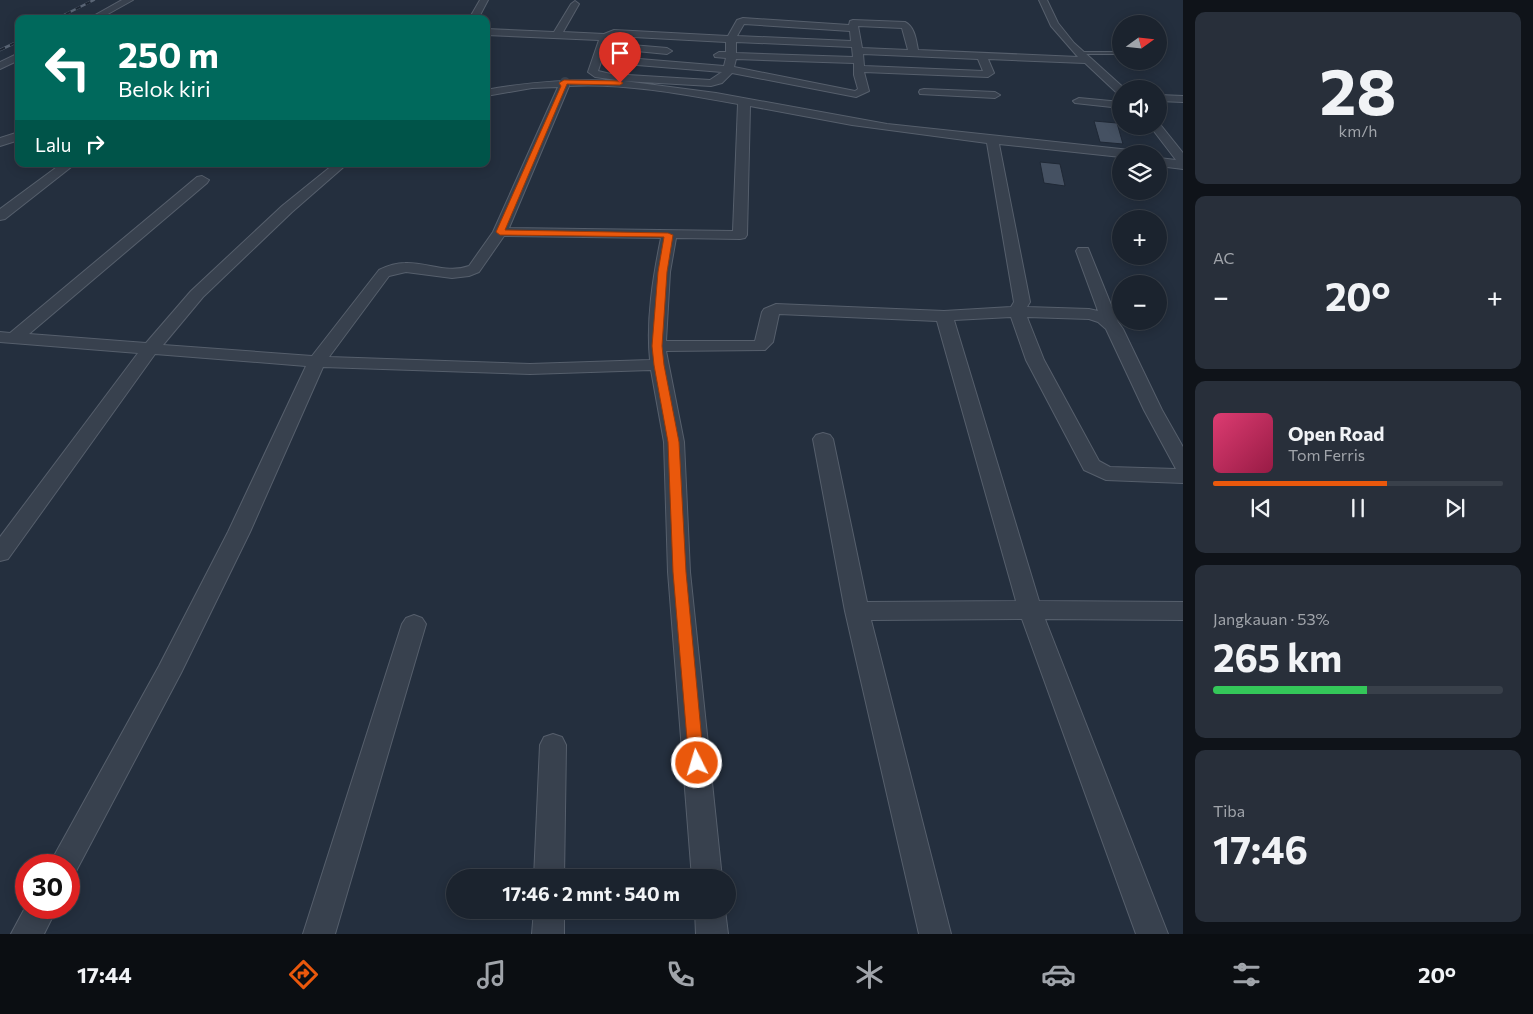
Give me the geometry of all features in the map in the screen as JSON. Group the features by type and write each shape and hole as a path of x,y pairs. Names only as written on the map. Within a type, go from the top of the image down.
{"street":[{"path":"100,15 129,0"},
{"path":"476,15 484,0"},
{"path":"1043,0 1054,24 1083,57 1112,83"},
{"path":"557,35 575,4"},
{"path":"597,59 729,69 856,94 864,91 855,63 853,23 857,21 904,25 908,29 914,53"},
{"path":"853,28 740,22 730,39 731,56 729,69 721,80 711,83 634,78 595,74 593,72 603,41 618,33 730,39 855,63 919,72 988,74 982,56"},
{"path":"490,32 557,35 681,52"},
{"path":"962,41 968,55"},
{"path":"711,54 855,63 914,53 1083,57"},
{"path":"785,58 855,63"},
{"path":"0,66 15,59"},
{"path":"634,78 639,62"},
{"path":"919,72 925,95 941,92 995,95"},
{"path":"490,93 564,84 638,85 854,122 1112,152"},
{"path":"564,84 641,87 889,129 1112,157"},
{"path":"70,854 168,673 239,532 317,362 384,273 404,266 450,274 468,272 474,269 500,232 564,84"},
{"path":"941,92 946,106"},
{"path":"1167,98 1183,99"},
{"path":"1079,101 1112,104"},
{"path":"500,232 740,236 744,104"},
{"path":"1163,135 1183,161"},
{"path":"0,142 15,137"},
{"path":"993,143 1022,302 1018,312 1035,360 1091,465 1106,473 1183,476"},
{"path":"1167,158 1183,161"},
{"path":"1167,162 1183,161"},
{"path":"0,216 65,167"},
{"path":"0,553 151,348 197,294 243,249 338,167"},
{"path":"7,338 202,180"},
{"path":"668,235 662,272 657,346 674,442 679,572 706,869"},
{"path":"1083,251 1110,322 1116,329 1153,410 1183,465"},
{"path":"657,346 760,346 765,342 770,312 776,308 944,316 1018,312 1089,314 1099,316 1110,322"},
{"path":"944,316 1030,610 1152,934"},
{"path":"7,338 317,362 530,369 659,365"},
{"path":"823,439 857,611 936,934"},
{"path":"857,611 1183,611"},
{"path":"319,934 414,624"},
{"path":"549,869 553,744"},
{"path":"27,934 36,919"},
{"path":"548,934 549,919"},
{"path":"711,919 712,934"}],"lane":[{"path":"1083,57 1112,54"}],"building":[{"path":"1094,121 1112,123 1112,135 1120,135 1123,144 1100,142"},
{"path":"1040,162 1060,164 1065,186 1044,183"}],"railway":[{"path":"64,15 94,0"},
{"path":"0,50 15,43"}],"route":[{"path":"620,83 580,82 562,83 564,82 564,85 564,86 500,232 668,235 662,272 657,346 674,442 679,572 697,763"}]}
